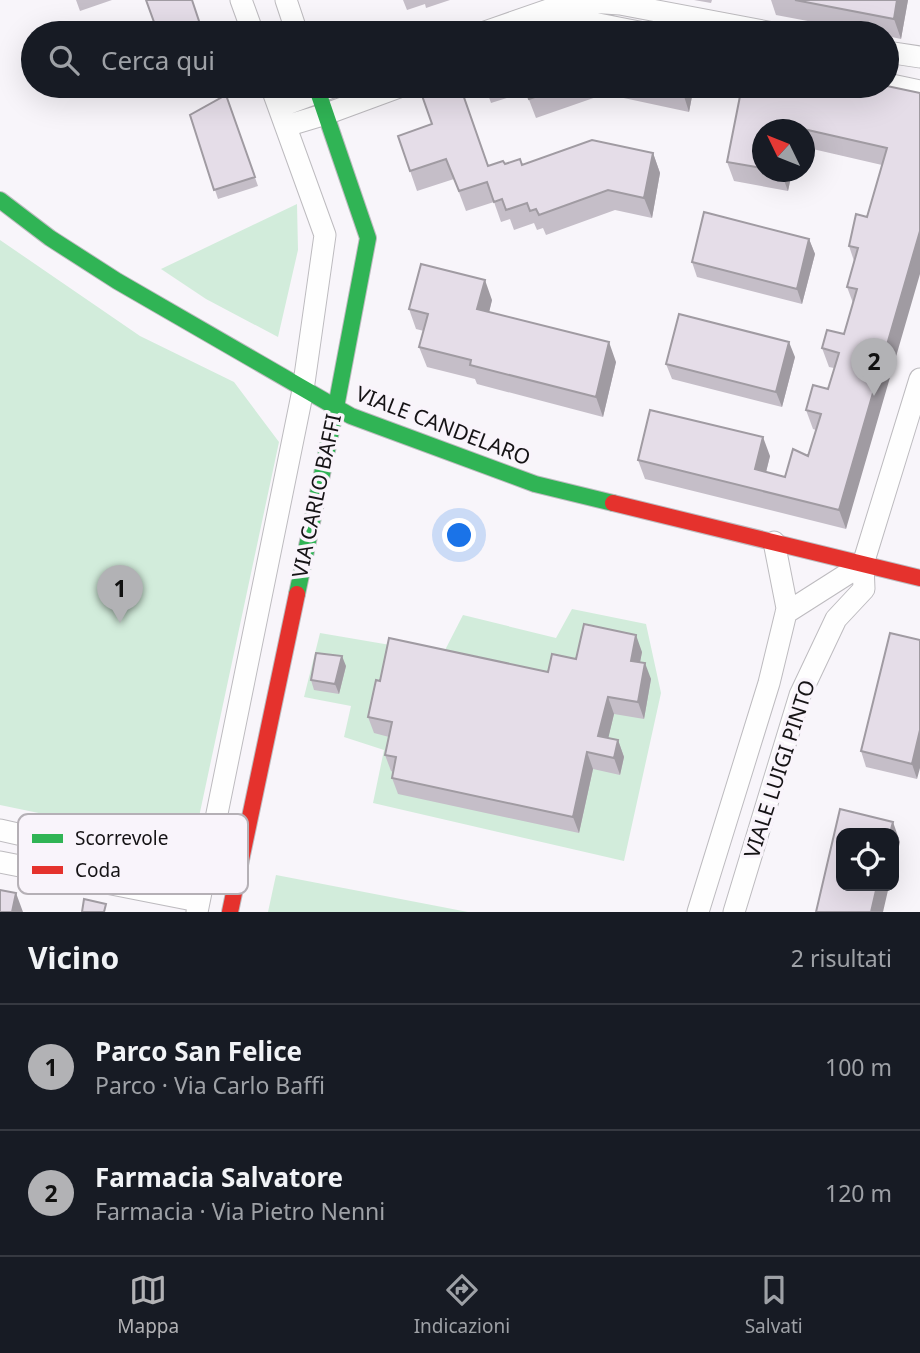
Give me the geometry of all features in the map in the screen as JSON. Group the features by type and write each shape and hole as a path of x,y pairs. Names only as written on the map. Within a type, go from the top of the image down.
{"main road":[{"name":"VIA CARLO BAFFI","path":"248,830 336,407 368,238 326,114 324,98"},
{"name":"VIALE CANDELARO","path":"0,200 94,267 303,390 362,420 535,484 920,578"},
{"name":"VIA CARLO BAFFI","path":"230,912 234,894"}],"street":[{"path":"241,0 249,21"},
{"path":"286,0 294,21"},
{"path":"515,21 574,0 619,2 713,21"},
{"path":"614,21 619,2"},
{"path":"899,54 920,57"},
{"path":"899,87 920,91"},
{"name":"VIA CARLO BAFFI","path":"216,814 303,390 325,235 276,98"},
{"path":"283,117 309,98"},
{"path":"283,117 326,114 369,98"},
{"name":"VIALE LUIGI PINTO","path":"734,912 800,695 836,619 864,589 863,564 920,379"},
{"name":"VIALE LUIGI PINTO","path":"698,912 769,683 786,613 774,542"},
{"path":"786,613 863,564"},
{"path":"0,830 18,834"},
{"path":"0,862 18,866"},
{"path":"706,886 741,888"},
{"path":"144,894 197,906"}],"green space":[{"path":"297,204 298,250 278,337 206,299 161,269"},
{"path":"0,240 140,336 234,382 279,442 200,814 43,814 0,805"},
{"path":"572,609 646,624 661,693 624,861 373,803 384,750 344,737 351,706 304,697 320,633 443,654 463,615 556,638"},
{"path":"276,875 468,912 268,912"}],"building":[{"path":"146,0 192,0 199,21 154,21"},
{"path":"795,0 897,0 894,19"},
{"path":"899,89 920,93 920,231 839,510 638,460 650,410 763,437 755,469 785,477 793,449 808,456 821,414 806,410 813,385 828,389 839,353 822,348 827,330 844,334 857,289 847,287 858,248 849,246 856,214 867,217 887,148 815,132 815,119 752,119 752,166 727,162 740,98 899,98"},
{"path":"221,98 227,98 255,177 214,190 190,115"},
{"path":"423,98 464,98 488,166 520,159 522,165 592,140 653,153 644,198 608,190 539,215 536,209 530,211 527,203 506,210 502,199 494,202 487,182 459,191 446,159 410,171 398,136 432,124"},
{"path":"704,212 809,239 797,289 692,262"},
{"path":"421,264 485,280 477,309 609,342 596,397 470,365 471,360 419,347 428,314 409,309"},
{"path":"679,314 789,342 776,392 666,364"},
{"path":"584,624 636,635 631,661 645,663 638,702 608,697 598,736 618,740 614,758 587,752 573,817 392,778 396,757 385,755 392,722 368,717 376,680 380,681 389,638 548,672 552,654 576,659"},
{"path":"890,633 920,640 920,730 912,764 861,751"},
{"path":"316,653 342,656 335,684 311,680"},
{"path":"840,809 893,822 891,828 836,828 836,891 876,891 871,912 816,912"},
{"path":"0,890 16,893 12,912 0,912"},
{"path":"84,899 106,904 104,912 82,912"}],"traffic: fast":[{"path":"297,594 368,238 320,98"},
{"path":"0,200 50,238 117,281 351,416 535,484 613,503"}],"traffic: jam":[{"path":"613,503 920,578"},
{"path":"248,827 297,594"},
{"path":"230,912 234,894"}],"place":[{"name":"Farmacia Salvatore","path":"874,396"},
{"name":"Parco San Felice","path":"120,623"}]}
